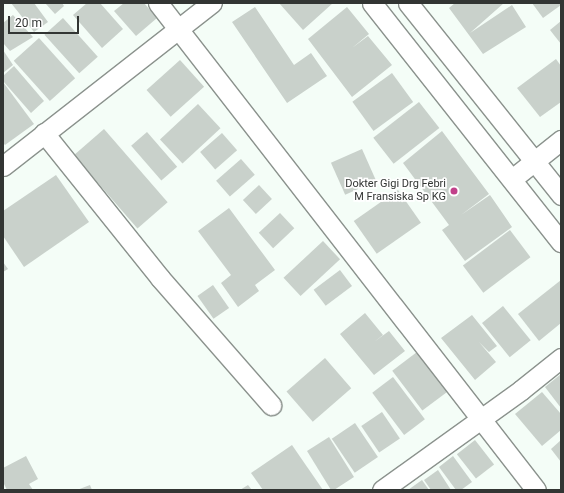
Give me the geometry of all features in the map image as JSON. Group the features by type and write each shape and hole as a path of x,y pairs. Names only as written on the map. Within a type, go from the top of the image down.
{"street":[{"path":"158,3 479,419 536,490"},
{"path":"3,166 180,30 212,3"},
{"path":"372,3 561,242"},
{"path":"408,3 535,160 561,195"},
{"path":"44,133 160,278 271,405"},
{"path":"512,180 561,140"},
{"path":"382,490 561,358"}],"building":[{"path":"11,3 34,3 48,22 34,32"},
{"path":"45,3 62,3 64,6 55,14"},
{"path":"87,3 100,3 123,29 102,48 73,15"},
{"path":"124,3 144,3 157,18 136,36 114,11"},
{"path":"279,3 333,3 303,30"},
{"path":"455,3 504,3 470,33 512,5 526,27 483,54 449,8"},
{"path":"532,3 561,3 561,5 543,18"},
{"path":"255,7 294,65 311,53 327,76 287,103 232,22"},
{"path":"347,7 369,34 352,48 368,36 392,65 352,97 308,39"},
{"path":"13,15 33,37 10,51 3,43 3,23"},
{"path":"63,18 98,57 79,73 44,35"},
{"path":"561,21 561,44 550,30"},
{"path":"39,38 75,78 50,101 14,61"},
{"path":"3,50 13,65 3,73"},
{"path":"556,59 561,66 561,102 540,117 517,88"},
{"path":"180,60 204,87 171,117 147,90"},
{"path":"14,66 44,101 31,113 3,81 3,76"},
{"path":"392,73 413,102 374,131 352,102"},
{"path":"3,82 34,124 5,145 3,143"},
{"path":"419,102 439,128 394,164 373,138"},
{"path":"198,104 221,128 182,164 160,139"},
{"path":"104,129 168,202 137,228 74,155"},
{"path":"442,131 489,194 461,215 490,195 512,227 465,261 442,230 449,225 403,163"},
{"path":"147,132 177,167 161,180 131,146"},
{"path":"222,133 237,150 215,169 200,152"},
{"path":"362,149 376,181 345,195 331,163"},
{"path":"241,159 255,175 230,196 216,181"},
{"path":"56,175 89,222 24,267 3,236 3,211"},
{"path":"259,185 272,199 256,214 243,200"},
{"path":"398,190 421,223 377,254 354,221"},
{"path":"229,208 275,270 255,285 259,291 238,307 221,283 231,275 198,231"},
{"path":"280,213 294,228 273,248 259,233"},
{"path":"510,230 530,257 483,293 463,266"},
{"path":"323,241 340,259 301,296 284,278"},
{"path":"3,262 8,269 3,272"},
{"path":"340,270 352,286 326,306 314,290"},
{"path":"561,280 561,323 539,341 518,314"},
{"path":"213,285 229,308 213,319 197,296"},
{"path":"503,306 531,340 510,357 482,323"},
{"path":"365,313 383,335 374,342 389,331 405,351 374,375 340,334"},
{"path":"472,315 497,346 489,352 479,342 496,362 475,380 441,338"},
{"path":"417,352 447,392 422,411 392,371"},
{"path":"325,358 351,388 313,422 287,391"},
{"path":"561,374 561,408 545,387"},
{"path":"393,377 425,419 404,435 372,393"},
{"path":"542,392 561,414 561,430 542,446 515,414"},
{"path":"382,412 400,439 379,453 361,426"},
{"path":"355,423 378,457 355,473 332,439"},
{"path":"329,437 354,477 334,490 331,490 307,451"},
{"path":"475,440 494,464 476,479 457,454"},
{"path":"561,440 561,462 551,449"},
{"path":"292,445 323,490 263,490 251,473"},
{"path":"26,456 38,479 29,484 33,490 7,490 3,482 3,468"},
{"path":"453,456 472,482 461,490 456,490 439,467"},
{"path":"438,470 451,490 431,490 424,480"},
{"path":"422,480 429,490 408,490"},
{"path":"90,485 92,490 77,490"},
{"path":"248,485 252,490 240,490"}],"place":[{"name":"Dokter Gigi Drg Febri M Fransiska Sp KG","path":"454,191"}]}
